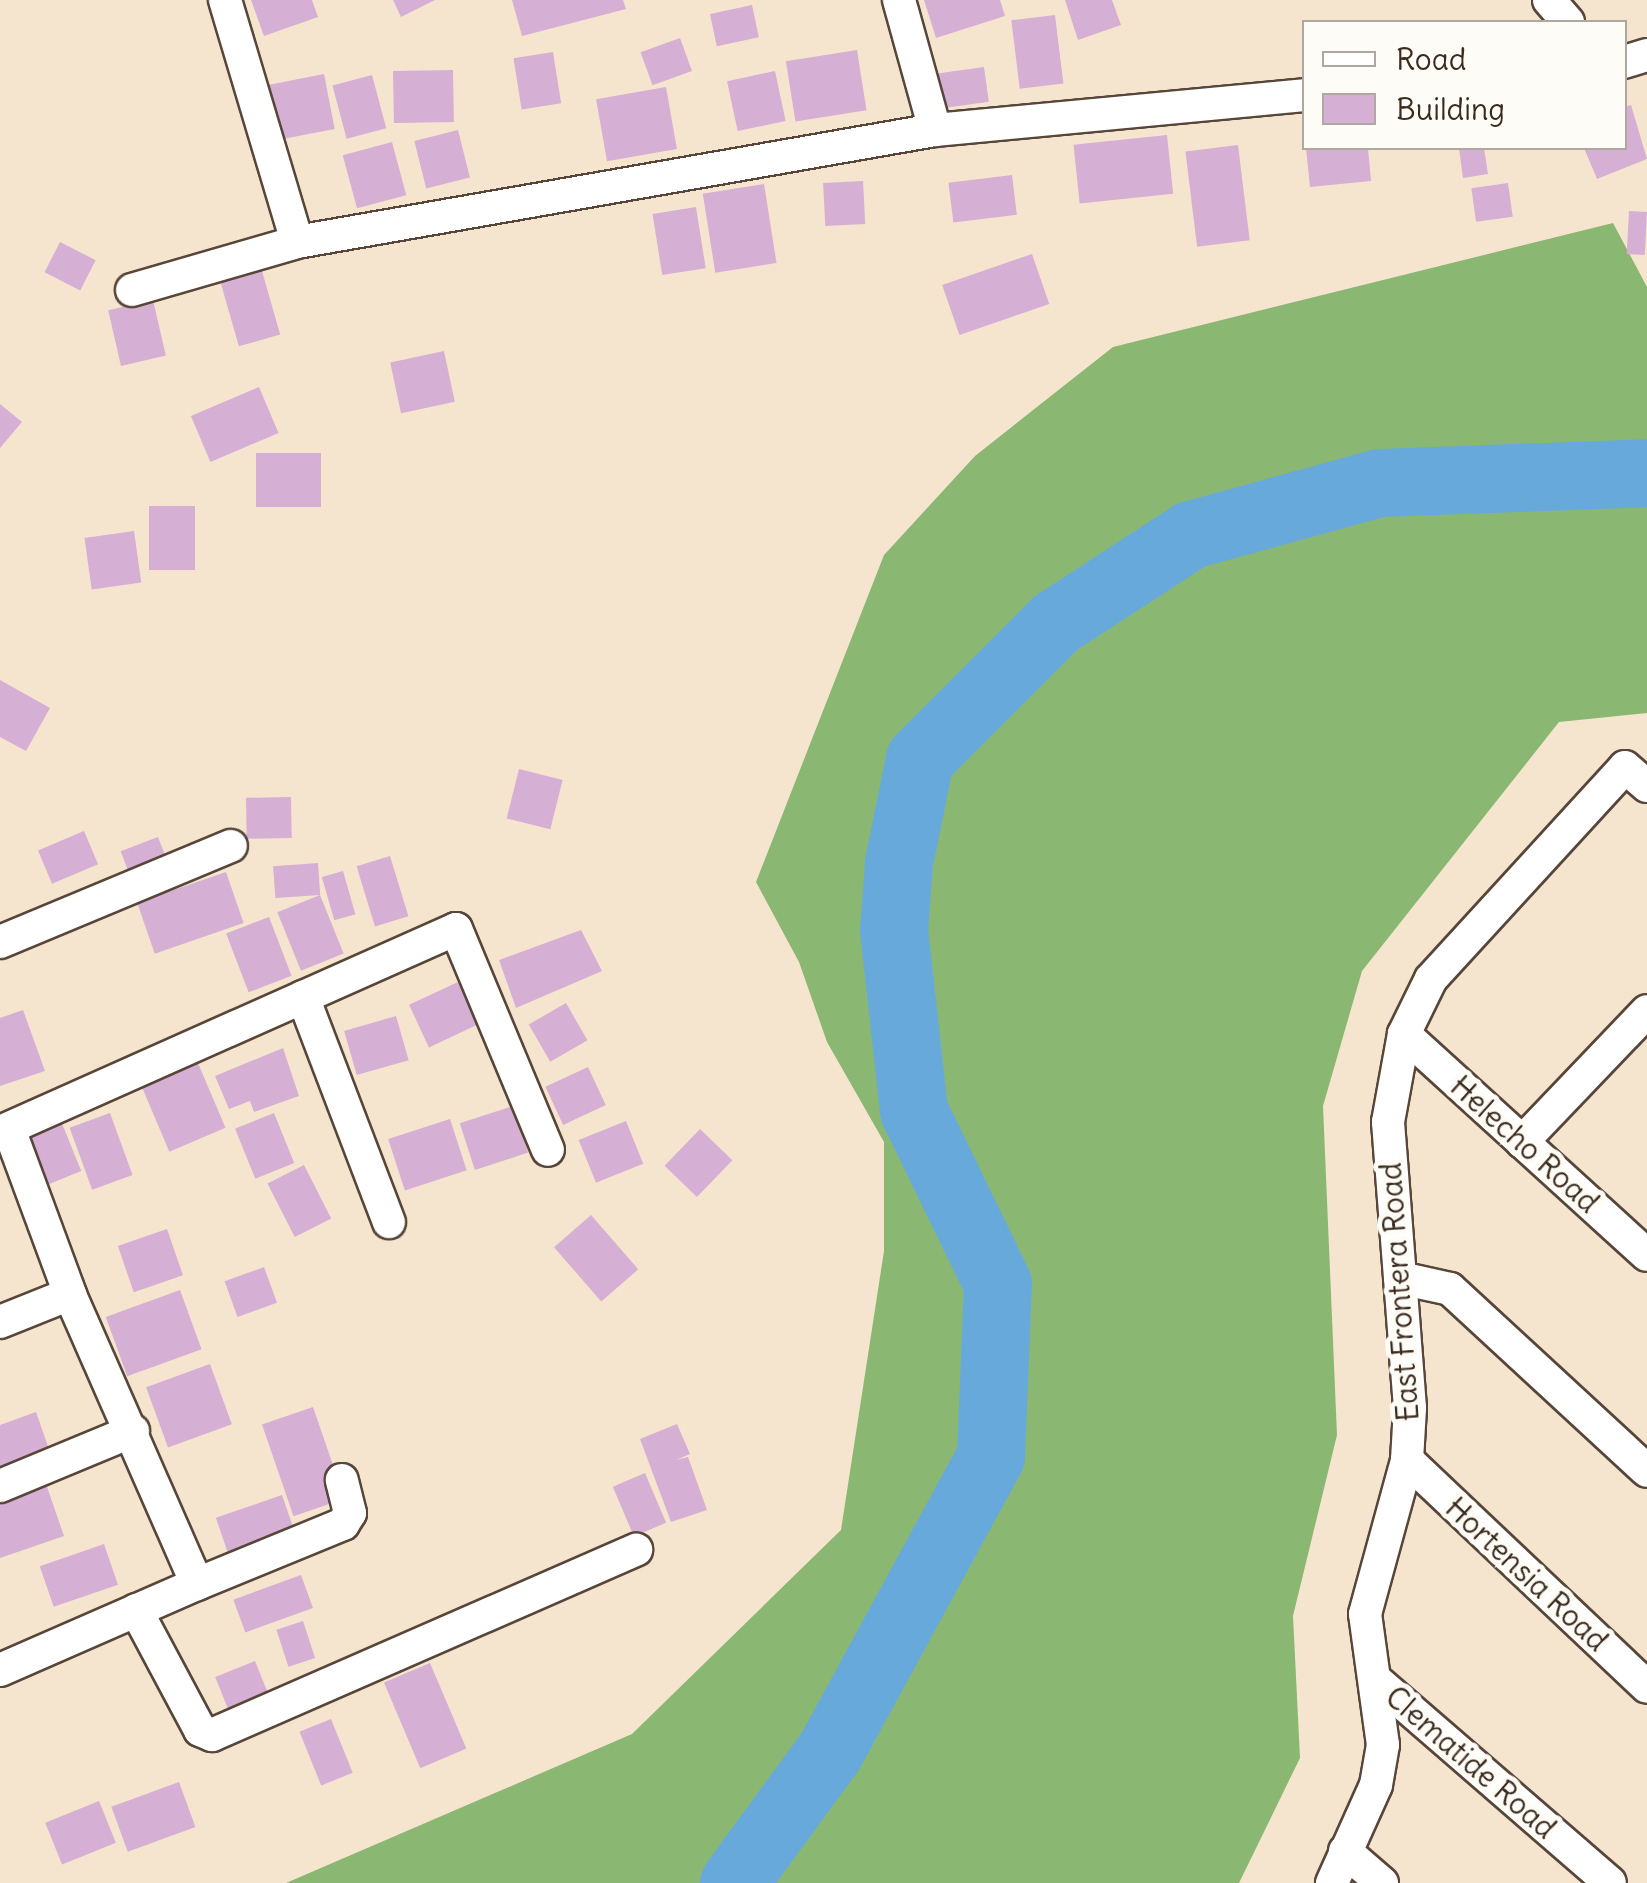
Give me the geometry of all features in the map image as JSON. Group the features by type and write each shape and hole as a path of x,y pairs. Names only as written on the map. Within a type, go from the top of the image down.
{"street":[{"path":"225,0 297,242"},
{"path":"899,0 935,130"},
{"path":"1549,0 1566,20"},
{"path":"132,290 297,242 935,130 1302,95"},
{"name":"East Frontera Road","path":"1332,1883 1376,1785 1384,1745 1365,1614 1407,1460 1410,1408 1388,1122 1404,1034 1431,979 1636,777"},
{"path":"0,942 231,846"},
{"path":"197,1584 70,1294 4,1130 456,930 548,1150"},
{"path":"303,997 389,1222"},
{"path":"1522,1142 1647,1011"},
{"name":"Helecho Road","path":"1404,1034 1646,1252"},
{"path":"1400,1278 1450,1289 1647,1471"},
{"path":"0,1322 70,1294"},
{"path":"0,1486 133,1431"},
{"name":"Hortensia Road","path":"1407,1460 1647,1688"},
{"path":"0,1670 343,1524 350,1514 342,1480"},
{"path":"136,1610 200,1730 212,1736 636,1550"},
{"name":"Clematide Road","path":"1377,1680 1610,1883"},
{"path":"1346,1851 1382,1883"}],"green space":[{"path":"1613,223 1647,287 1647,713 1559,722 1362,971 1323,1106 1337,1435 1293,1616 1300,1758 1239,1883 286,1883 632,1734 841,1530 884,1251 884,1142 827,1042 799,962 756,882 884,555 975,456 1113,347"}],"building":[{"path":"251,0 312,0 318,17 264,36"},
{"path":"393,0 435,0 401,17"},
{"path":"512,0 623,0 626,9 522,36"},
{"path":"924,0 1000,0 1005,16 936,38"},
{"path":"1065,0 1112,0 1121,25 1078,40"},
{"path":"752,5 759,37 717,46 710,14"},
{"path":"1055,15 1063,83 1020,89 1011,20"},
{"path":"680,38 692,71 653,85 641,52"},
{"path":"857,50 867,110 795,122 786,61"},
{"path":"553,52 561,103 522,110 513,58"},
{"path":"984,67 989,102 933,109 929,75"},
{"path":"453,70 454,122 394,123 393,71"},
{"path":"775,71 786,121 738,131 727,81"},
{"path":"324,74 335,129 275,141 264,86"},
{"path":"372,75 386,128 347,139 332,86"},
{"path":"666,87 677,149 607,161 596,99"},
{"path":"1631,105 1647,159 1597,179 1585,150 1627,150 1627,106"},
{"path":"458,130 470,178 426,188 414,141"},
{"path":"1167,135 1173,194 1080,204 1074,145"},
{"path":"392,142 406,195 357,208 343,155"},
{"path":"1238,145 1250,240 1197,247 1185,151"},
{"path":"1306,150 1368,150 1371,181 1310,187"},
{"path":"1459,150 1484,150 1488,174 1463,178"},
{"path":"1012,175 1017,215 953,223 948,183"},
{"path":"863,181 865,224 825,226 823,183"},
{"path":"1508,183 1513,217 1476,222 1471,188"},
{"path":"764,184 777,263 715,273 703,194"},
{"path":"696,207 706,268 662,275 653,214"},
{"path":"1629,211 1647,212 1645,255 1627,254"},
{"path":"60,242 96,260 80,290 45,272"},
{"path":"1032,254 1049,304 959,335 942,285"},
{"path":"262,271 280,334 239,346 221,283"},
{"path":"153,300 166,356 121,366 108,310"},
{"path":"444,351 455,402 401,413 390,362"},
{"path":"259,387 279,433 210,462 191,416"},
{"path":"0,404 22,422 0,448"},
{"path":"256,453 321,453 321,507 256,507"},
{"path":"149,506 195,506 195,570 149,570"},
{"path":"134,531 141,582 92,589 84,538"},
{"path":"0,680 50,708 26,751 0,737"},
{"path":"519,769 563,780 550,829 507,818"},
{"path":"291,797 292,838 247,839 246,798"},
{"path":"84,831 98,864 52,884 38,851"},
{"path":"158,837 169,865 131,879 121,851"},
{"path":"390,856 408,916 375,926 357,866"},
{"path":"318,863 320,895 275,898 273,866"},
{"path":"343,871 355,914 334,920 322,877"},
{"path":"226,872 244,923 155,954 137,903"},
{"path":"320,895 344,953 301,971 277,912"},
{"path":"269,917 292,976 249,992 226,933"},
{"path":"581,930 602,971 516,1008 499,960"},
{"path":"458,982 478,1025 429,1047 409,1005"},
{"path":"566,1003 588,1040 550,1062 529,1024"},
{"path":"23,1010 45,1071 0,1086 0,1018"},
{"path":"396,1016 409,1060 357,1075 344,1031"},
{"path":"283,1048 299,1096 254,1112 250,1101 229,1109 215,1076"},
{"path":"195,1056 225,1128 169,1152 139,1080"},
{"path":"588,1067 606,1105 563,1125 545,1087"},
{"path":"513,1106 528,1153 475,1170 460,1123"},
{"path":"110,1113 133,1175 92,1190 70,1128"},
{"path":"274,1113 294,1163 255,1179 235,1129"},
{"path":"450,1119 467,1170 405,1190 388,1139"},
{"path":"61,1121 81,1171 41,1187 21,1137"},
{"path":"626,1121 643,1164 596,1183 579,1140"},
{"path":"700,1129 732,1160 697,1197 665,1166"},
{"path":"304,1165 331,1218 295,1237 267,1184"},
{"path":"591,1215 638,1269 601,1301 554,1247"},
{"path":"167,1229 183,1275 134,1292 118,1246"},
{"path":"264,1267 277,1303 238,1317 225,1281"},
{"path":"180,1290 202,1349 127,1376 106,1317"},
{"path":"210,1364 232,1424 168,1447 146,1387"},
{"path":"313,1407 345,1499 294,1516 262,1425"},
{"path":"36,1412 50,1452 0,1470 0,1425"},
{"path":"677,1424 690,1454 676,1460 688,1457 707,1510 671,1522 640,1439"},
{"path":"645,1473 666,1523 634,1536 613,1487"},
{"path":"45,1481 64,1536 0,1558 0,1497"},
{"path":"282,1495 296,1535 229,1558 216,1518"},
{"path":"104,1544 118,1585 54,1607 40,1566"},
{"path":"301,1575 313,1608 245,1633 233,1600"},
{"path":"303,1621 315,1658 288,1667 276,1630"},
{"path":"255,1661 268,1693 228,1710 215,1677"},
{"path":"430,1663 466,1749 420,1768 384,1683"},
{"path":"331,1719 353,1773 321,1786 299,1732"},
{"path":"179,1782 195,1827 128,1852 111,1807"},
{"path":"99,1801 116,1843 62,1864 45,1823"}],"waterway":[{"path":"734,1883 830,1752 991,1457 998,1284 914,1111 894,931 899,863 920,759 1056,623 1191,535 1380,483 1647,473"}]}
